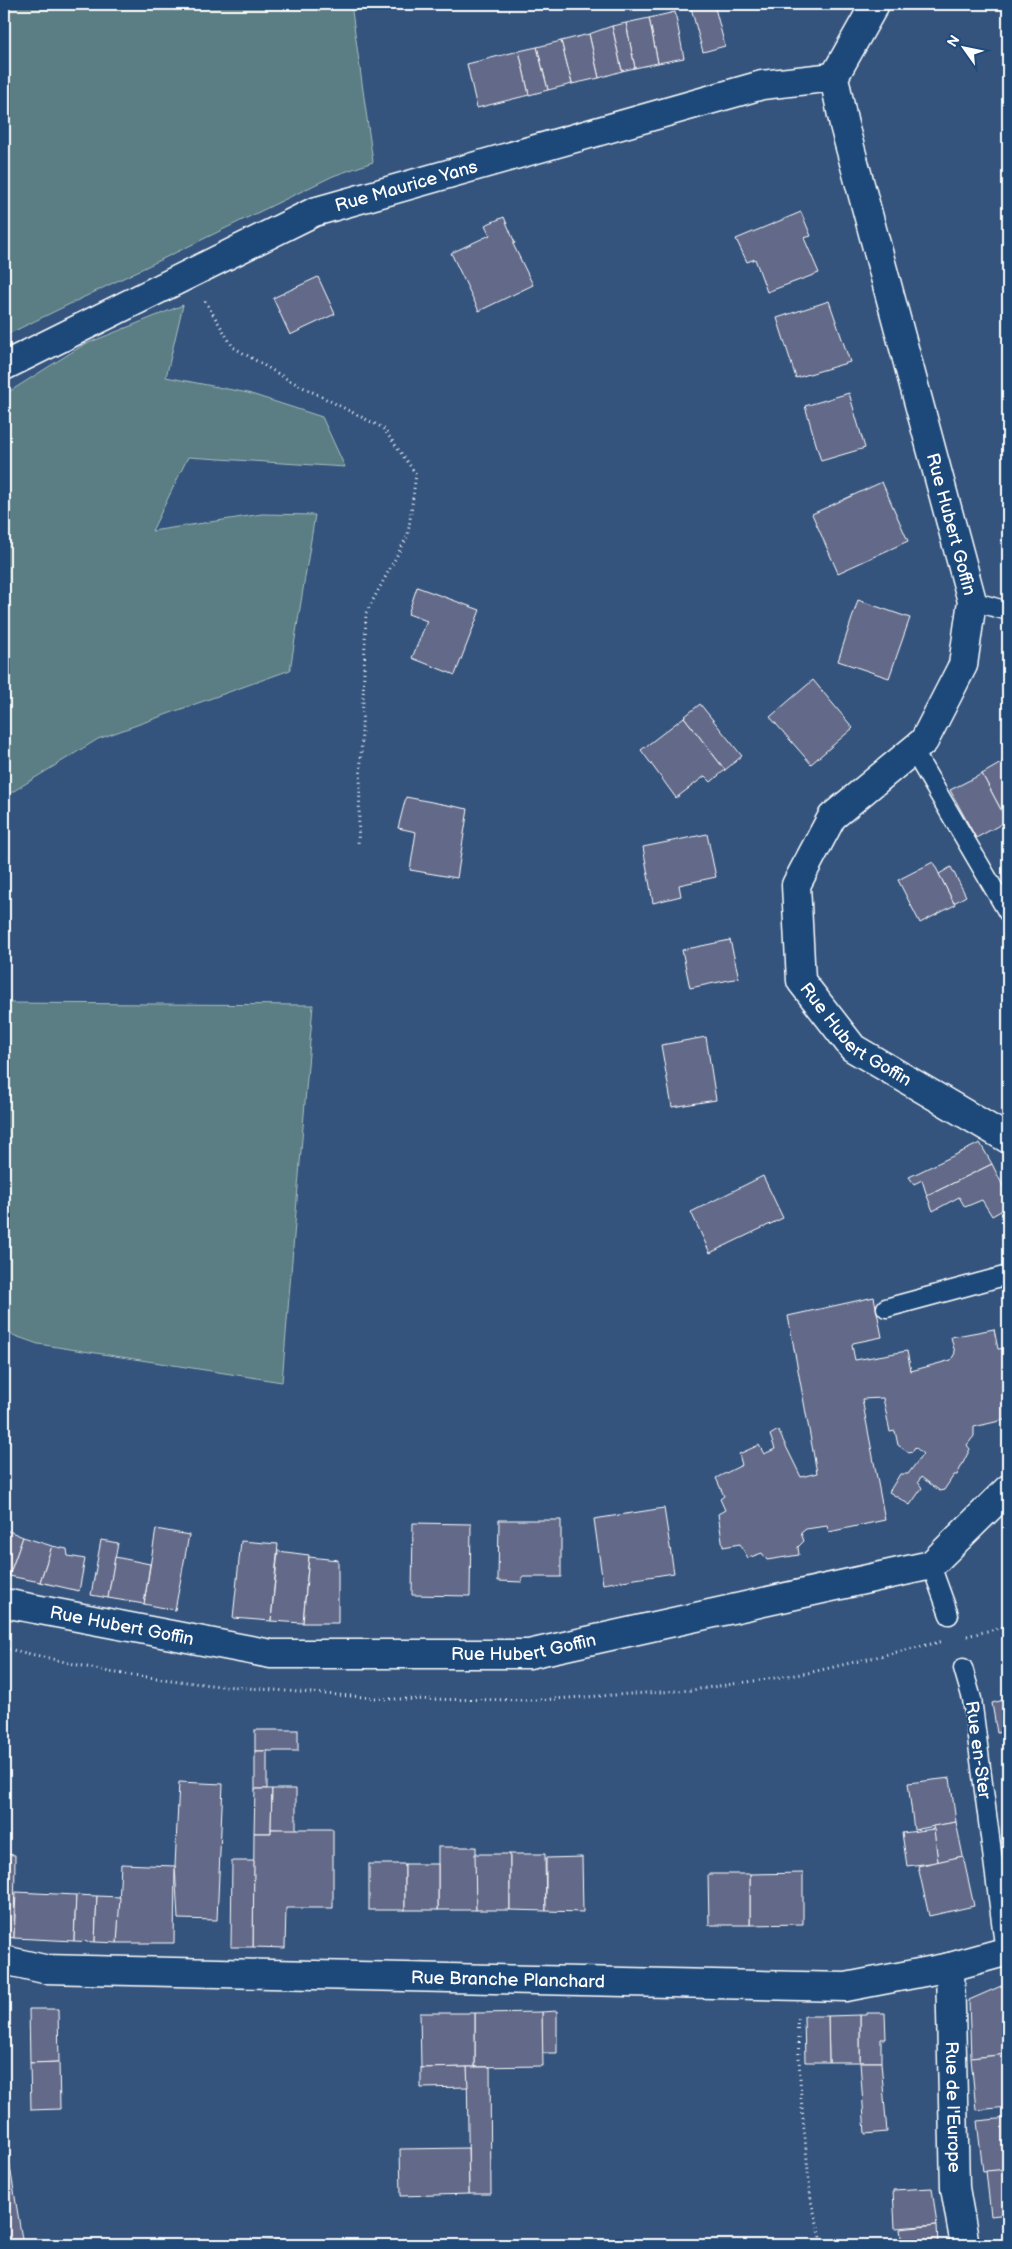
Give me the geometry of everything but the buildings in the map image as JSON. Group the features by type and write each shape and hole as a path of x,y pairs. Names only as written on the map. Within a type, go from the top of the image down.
{"street":[{"path":"834,77 875,4"},
{"name":"Rue Maurice Yans","path":"4,366 314,212 762,85 834,77"},
{"name":"Rue Hubert Goffin","path":"834,77 846,135 972,601 963,665 924,741 832,817 796,885 801,981 852,1048 1008,1139"},
{"path":"931,1565 1008,1488"},
{"name":"Rue Hubert Goffin","path":"4,1603 271,1654 529,1654 931,1565"},
{"name":"Rue Branche Planchard","path":"4,1960 44,1969 846,1987 950,1967 1007,1951"},
{"name":"Rue de l'Europe","path":"950,1967 955,2188 965,2245"}],"lane":[{"path":"972,601 1008,611"},
{"path":"913,750 1008,913"},
{"path":"886,1308 1008,1275"},
{"path":"931,1565 949,1615"},
{"name":"Rue en-Ster","path":"963,1668 972,1699 1007,1951"}],"path":[{"path":"189,274 233,347 287,379 383,428 416,474 408,535 366,613 358,846"},
{"path":"797,2014 801,2097 811,2201 823,2245"}],"green space":[{"path":"4,4 351,4 373,162 333,176 4,336"},
{"path":"183,305 166,377 248,393 322,417 345,467 188,457 152,531 262,514 315,515 290,670 98,739 4,797 4,395 83,345"},
{"path":"4,1003 313,1005 282,1382 38,1344 4,1332"},
{"path":"285,2239 286,2245 236,2245"}]}
